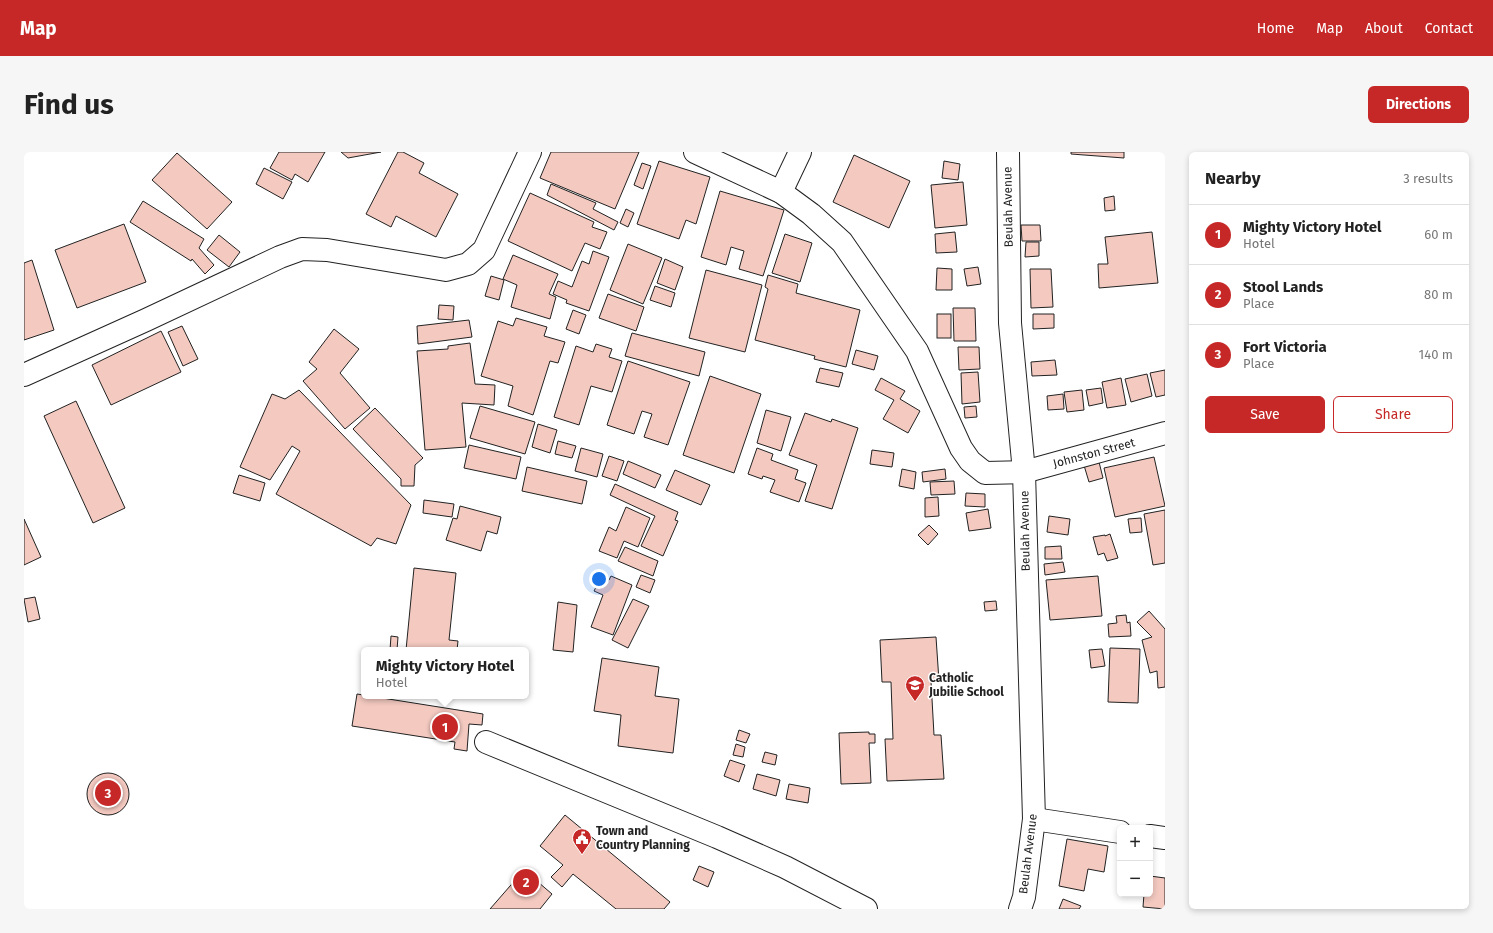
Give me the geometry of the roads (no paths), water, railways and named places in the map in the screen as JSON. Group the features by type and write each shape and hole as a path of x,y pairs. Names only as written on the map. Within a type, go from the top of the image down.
{"street":[{"path":"24,375 280,257 302,249 327,250 446,270 468,264 484,250 530,152"},
{"name":"Johnston Street","path":"695,152 781,192 811,214 842,242 917,352 961,448 970,462 985,473 1024,472 1165,433"},
{"path":"781,192 800,152"},
{"name":"Beulah Avenue","path":"1008,152 1010,323 1024,472 1034,819 1024,897 1020,909"},
{"path":"486,742 786,867 866,909"},
{"path":"1034,819 1117,832"},
{"path":"1153,836 1165,838"}],"place":[{"name":"Catholic Jubilie School","path":"915,702"},
{"name":"Mighty Victory Hotel","path":"445,727"},
{"name":"Fort Victoria","path":"108,793"},
{"name":"Town and Country Planning","path":"582,855"},
{"name":"Stool Lands","path":"526,882"}]}
